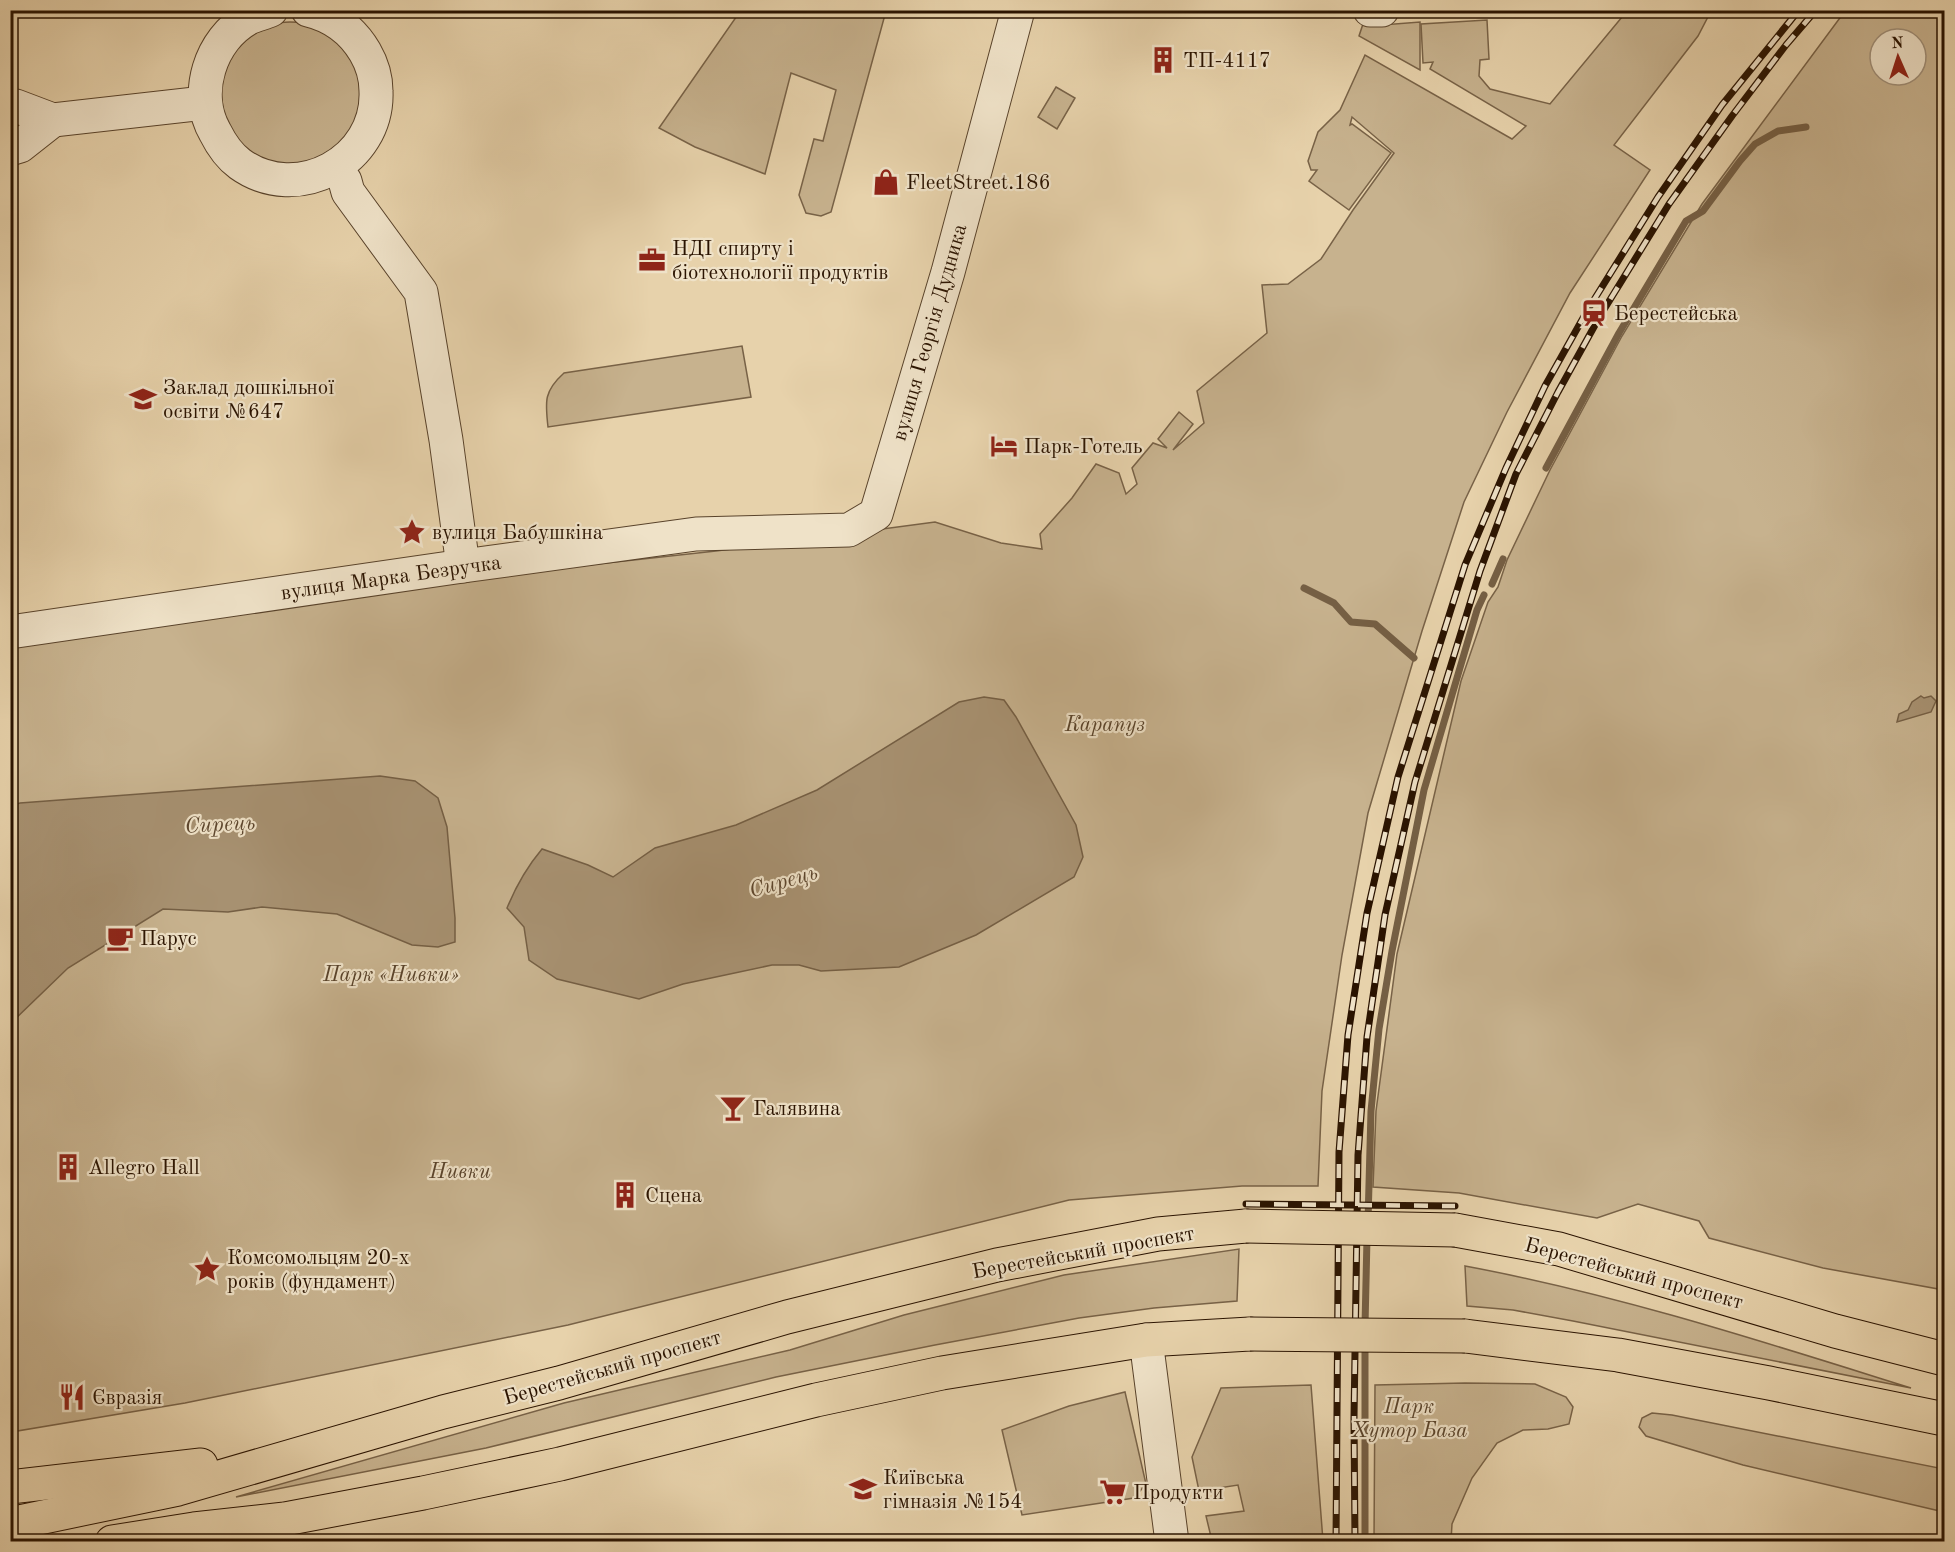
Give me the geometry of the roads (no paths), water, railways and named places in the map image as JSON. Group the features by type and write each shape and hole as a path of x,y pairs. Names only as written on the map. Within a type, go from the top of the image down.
{"main road":[{"name":"Берестейський проспект","path":"10,1524 178,1489 443,1412 559,1383 787,1317 997,1265 1158,1234 1246,1226 1455,1230 1559,1249 1835,1331 1944,1359"},
{"path":"112,1542 194,1529 285,1519 444,1489 560,1464 816,1400 942,1374 1146,1340 1250,1334 1465,1336 1618,1354 1944,1419"},
{"name":"Берестейський проспект","path":"10,1487 301,1454"},
{"path":"206,1542 285,1519"}],"street":[{"path":"271,10 249,19 230,33 215,53 207,76 204,103 210,124 222,146 240,164 263,175 287,180 312,177 335,167 351,155 364,139 377,101 376,81 369,59 346,17 308,10"},
{"name":"вулиця Георгія Дудника","path":"876,514 948,272 1018,10"},
{"path":"1370,10 1382,10"},
{"path":"10,106 16,106 53,120 204,103"},
{"path":"10,149 20,147 53,120"},
{"path":"335,167 345,181 348,192 421,292 446,440 463,566"},
{"name":"вулиця Марка Безручка","path":"10,632 696,534 849,530 876,514"},
{"path":"1146,1340 1172,1542"}],"water":[{"path":"1921,696 1924,698 1931,696 1936,701 1931,712 1897,722 1899,714 1908,710 1912,702"},
{"name":"Сирець","path":"984,697 1004,700 1016,717 1076,825 1083,857 1074,877 976,935 899,967 821,971 799,965 772,965 683,984 639,999 557,979 529,960 524,927 507,908 522,877 542,849 588,865 613,877 655,848 736,825 817,790 959,702"},
{"name":"Сирець","path":"380,776 415,781 438,798 447,827 455,942 438,947 412,945 337,914 262,907 228,912 163,909 68,968 11,1023 11,806 20,803"}],"waterway":[{"path":"1546,468 1619,333 1686,221 1703,211 1755,144 1778,131 1806,127"},
{"path":"1492,584 1503,559"},
{"path":"1304,588 1334,603 1351,622 1375,624 1414,658"},
{"path":"1368,1221 1371,1111 1379,1029 1392,951 1424,790 1477,610 1484,595"},
{"path":"1365,1326 1367,1238"},
{"path":"1365,1343 1365,1542"}],"railway":[{"path":"1336,1542 1339,1152 1348,1035 1367,913 1398,777 1465,565 1506,468 1545,386 1587,311 1658,197 1722,105 1799,10"},
{"path":"1355,1542 1354,1418 1358,1155 1367,1037 1385,915 1415,782 1480,571 1516,474 1558,392 1600,316 1669,204 1732,116 1816,10"},
{"path":"1246,1204 1455,1206"},
{"path":"1246,1220 1455,1222"}],"place":[{"name":"ТП-4117","path":"1163,60"},
{"name":"FleetStreet.186","path":"886,182"},
{"name":"НДІ спирту і біотехнології продуктів","path":"652,260"},
{"name":"Берестейська","path":"1594,313"},
{"name":"Заклад дошкільної освіти №647","path":"143,399"},
{"name":"Парк-Готель","path":"1004,446"},
{"name":"вулиця Бабушкіна","path":"412,532"},
{"name":"Парус","path":"120,938"},
{"name":"Галявина","path":"733,1108"},
{"name":"Allegro Hall","path":"68,1167"},
{"name":"Сцена","path":"625,1195"},
{"name":"Комсомольцям 20-х років (фундамент)","path":"207,1269"},
{"name":"Євразія","path":"72,1397"},
{"name":"Київська гімназія №154","path":"863,1489"},
{"name":"Продукти","path":"1113,1492"}],"park label":[{"name":"Карапуз","path":"1105,724"},
{"name":"Парк «Нивки»","path":"391,974"},
{"name":"Нивки","path":"460,1171"},
{"name":"Парк Хутор База","path":"1409,1418"}]}
